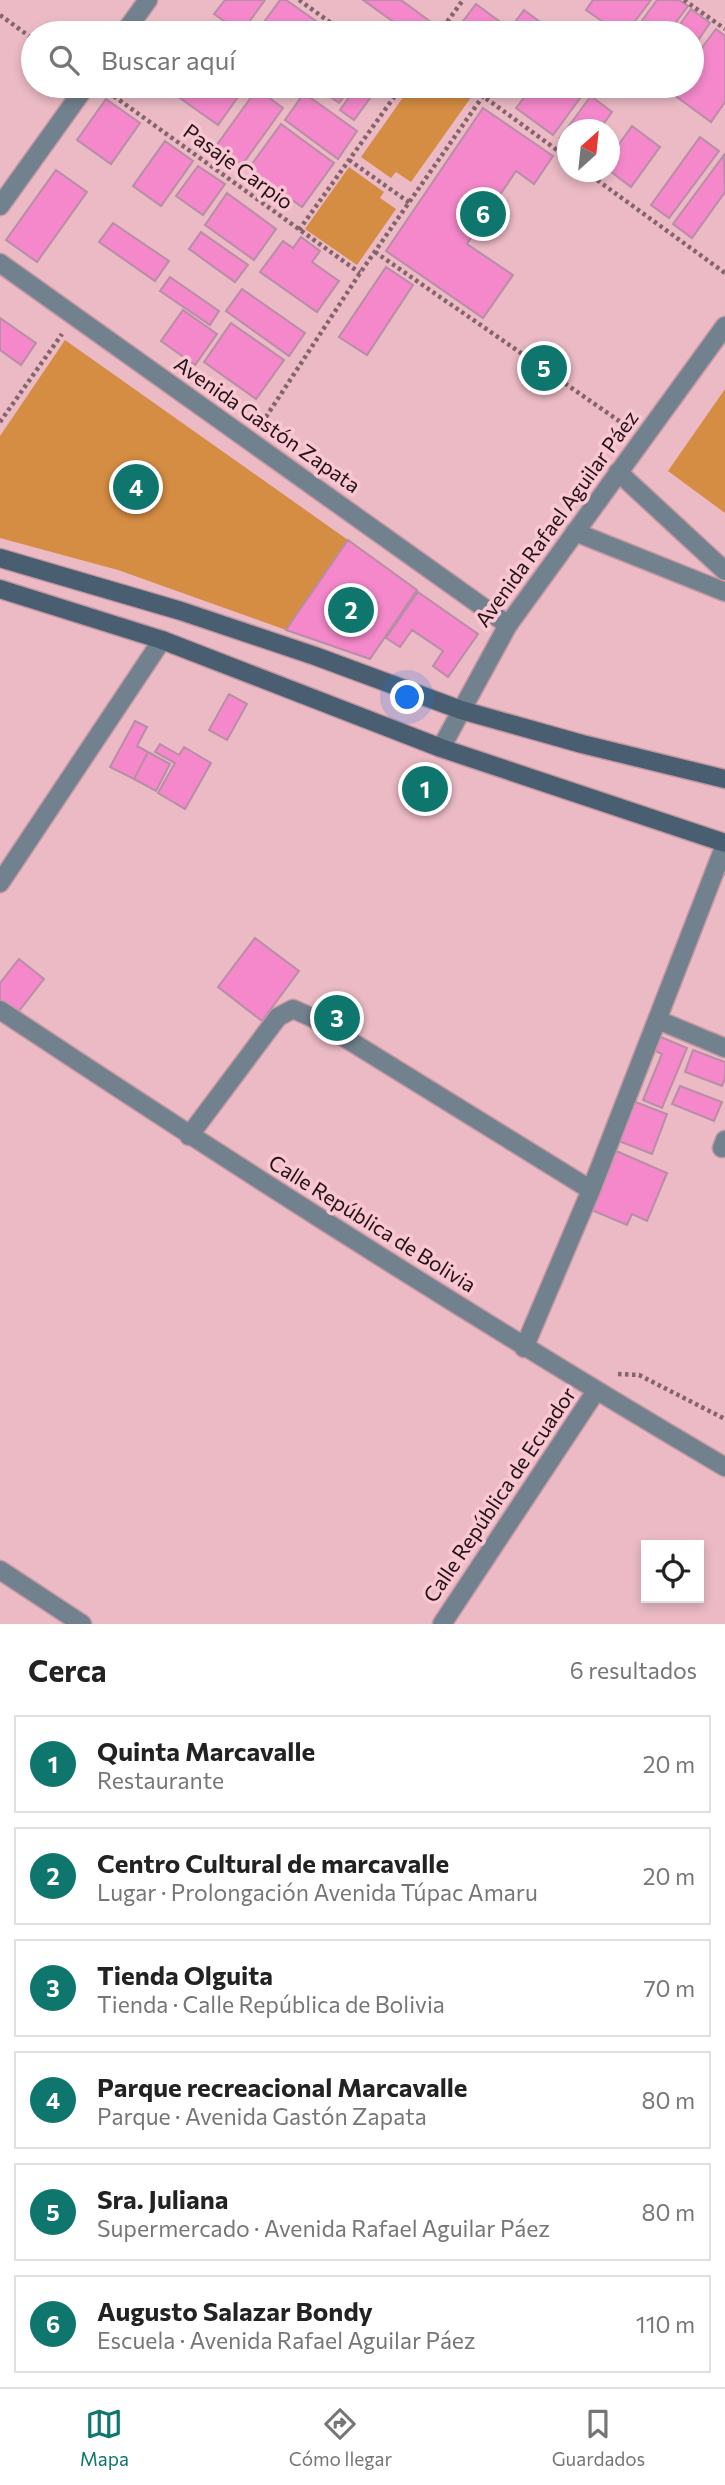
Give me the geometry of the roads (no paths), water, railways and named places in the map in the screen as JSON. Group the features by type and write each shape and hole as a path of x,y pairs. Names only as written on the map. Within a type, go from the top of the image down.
{"main road":[{"path":"0,558 181,611 315,656 461,710 582,744 725,779"},
{"path":"0,589 162,640 441,748 725,844"}],"street":[{"path":"133,21 148,0"},
{"path":"0,206 77,98"},
{"name":"Avenida Gastón Zapata","path":"0,263 508,625"},
{"name":"Avenida Rafael Aguilar Páez","path":"441,748 508,625 725,326"},
{"path":"618,472 725,571"},
{"path":"575,532 725,592"},
{"path":"0,883 162,640"},
{"path":"524,1348 591,1190 725,844"},
{"path":"189,1136 278,1017 293,1009 325,1025 591,1190"},
{"name":"Calle República de Bolivia","path":"0,1010 189,1136 524,1348 725,1467"},
{"path":"658,1020 725,1048"},
{"name":"Calle República de Ecuador","path":"442,1624 596,1391"},
{"path":"0,1570 82,1624"}],"place":[{"name":"Augusto Salazar Bondy","path":"483,214"},
{"name":"Sra. Juliana","path":"544,368"},
{"name":"Parque recreacional Marcavalle","path":"136,487"},
{"name":"Centro Cultural de marcavalle","path":"351,610"},
{"name":"Quinta Marcavalle","path":"425,789"},
{"name":"Tienda Olguita","path":"337,1018"}]}
